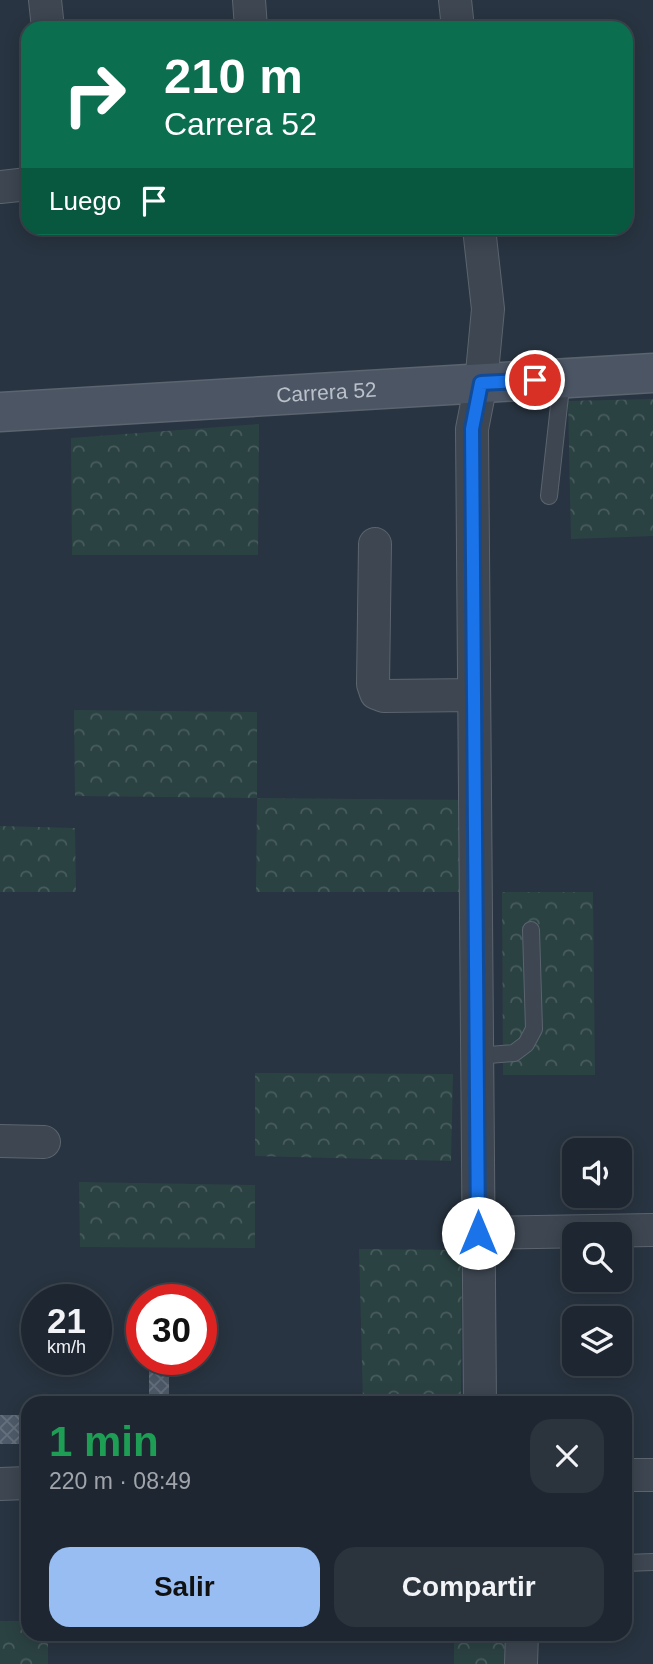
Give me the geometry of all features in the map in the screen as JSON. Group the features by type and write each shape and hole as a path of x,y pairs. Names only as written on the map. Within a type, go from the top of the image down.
{"street":[{"path":"45,0 47,21"},
{"path":"249,0 250,21"},
{"path":"455,0 457,21"},
{"path":"0,187 21,185"},
{"path":"480,235 488,309 481,383 472,429 480,1396"},
{"name":"Carrera 52","path":"0,412 653,373"},
{"path":"375,544 373,684 376,693 384,696 474,695"},
{"path":"0,1141 44,1142"},
{"path":"478,1233 652,1230"},
{"path":"632,1475 653,1475"},
{"path":"0,1484 21,1483"},
{"path":"522,1641 522,1664"}],"lane":[{"path":"549,496 562,378"},
{"path":"477,1056 514,1053 526,1044 534,1028 531,930"},
{"path":"632,1563 653,1562"}],"green space":[{"path":"653,399 653,536 571,539 568,401"},
{"path":"259,424 258,555 72,555 71,438"},
{"path":"74,710 257,712 257,798 75,796"},
{"path":"257,798 475,800 476,892 256,892"},
{"path":"0,826 75,828 76,892 0,892"},
{"path":"502,892 593,892 595,1075 503,1075"},
{"path":"255,1073 453,1074 451,1161 255,1156"},
{"path":"79,1182 255,1185 255,1248 80,1247"},
{"path":"359,1249 462,1250 461,1396 363,1396"},
{"path":"0,1621 21,1621 21,1641 48,1641 48,1664 0,1664"},
{"path":"454,1641 522,1641 521,1664 454,1664"}],"building":[{"path":"149,1375 169,1375 169,1396 149,1396"},
{"path":"0,1415 21,1415 21,1444 0,1444"}],"route":[{"path":"478,1233 472,429 481,383 535,380"}]}
